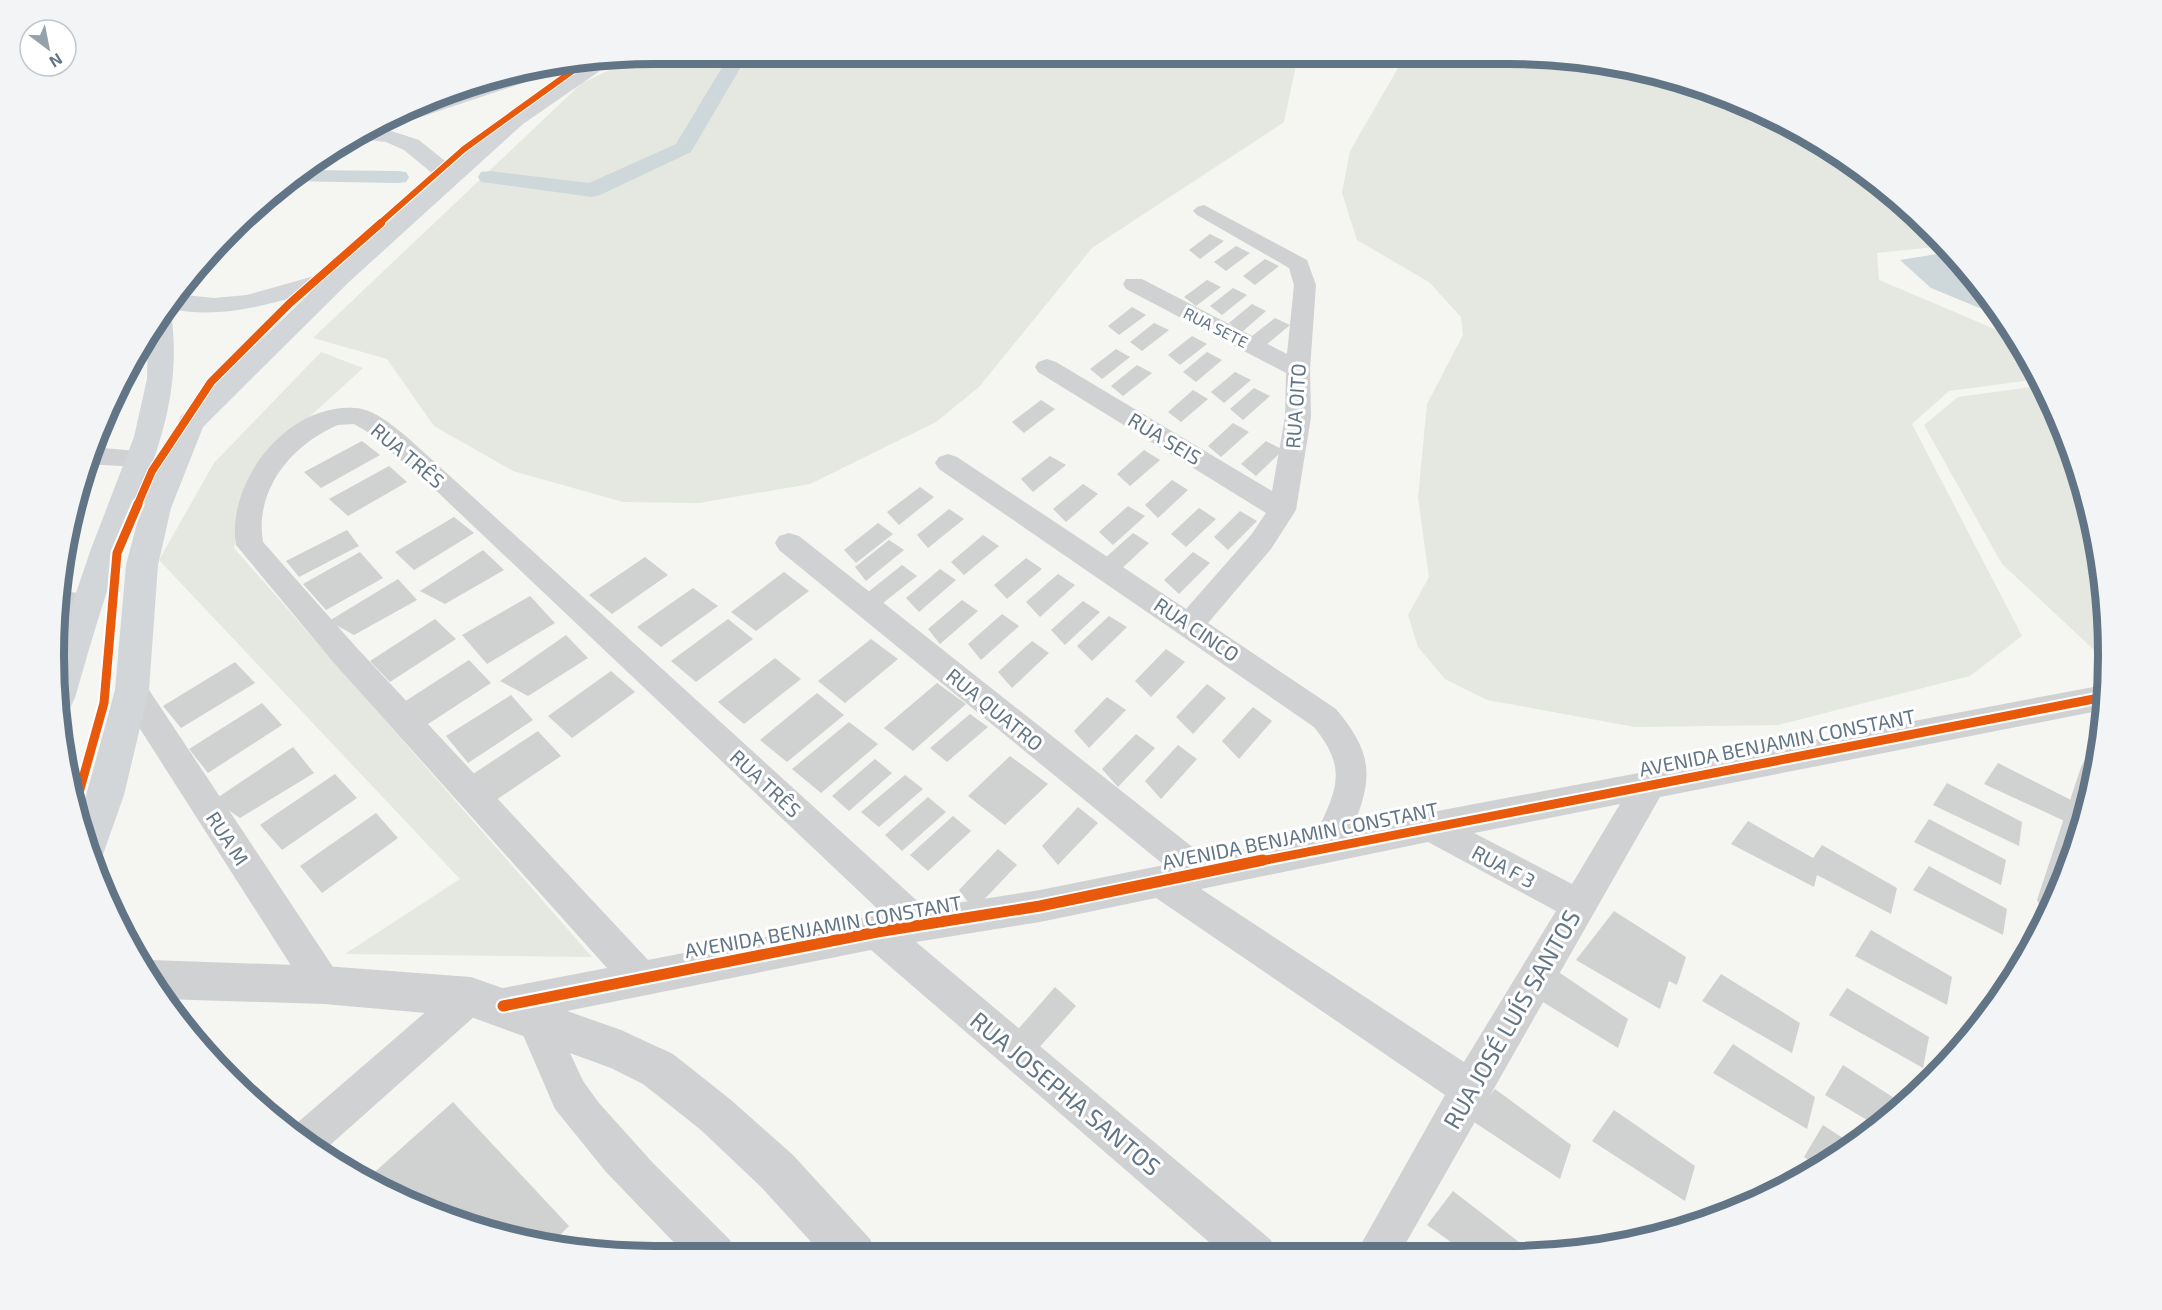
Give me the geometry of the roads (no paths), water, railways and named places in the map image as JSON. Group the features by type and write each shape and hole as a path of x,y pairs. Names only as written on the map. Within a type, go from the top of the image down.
{"main road":[{"path":"93,834 106,795 132,690 142,565 156,508 191,423 341,276 515,119 592,68"},
{"path":"378,134 407,140 424,151 451,178"},
{"path":"182,302 214,306 249,302 341,276"},
{"path":"65,675 87,604 159,400 163,340 161,331"}],"street":[{"name":"RUA OITO","path":"1190,624 1262,542 1282,510 1298,417 1298,369 1305,285 1299,265 1204,211"},
{"name":"RUA SETE","path":"1134,284 1298,369"},
{"name":"RUA SEIS","path":"1047,367 1282,510"},
{"name":"RUA TRÊS","path":"640,978 345,655 250,546 245,525 246,515 256,490 272,463 304,431 345,416 359,417 369,421 446,486 919,925"},
{"path":"99,456 139,458"},
{"name":"RUA CINCO","path":"948,463 1190,624 1325,718 1347,745 1354,778 1327,847"},
{"name":"RUA QUATRO","path":"789,543 1201,874"},
{"path":"67,602 87,604"},
{"name":"RUA M","path":"132,690 324,985"},
{"name":"AVENIDA BENJAMIN CONSTANT","path":"503,1008 640,978 877,932 1041,906 1327,847 2096,699"},
{"name":"RUA JOSÉ LUÍS SANTOS","path":"1381,1246 1470,1089 1649,786"},
{"name":"RUA F 3","path":"1431,827 1578,905"},
{"path":"1161,882 1470,1089"},
{"name":"RUA JOSEPHA SANTOS","path":"877,932 1245,1246"},
{"path":"162,979 324,985 503,1008 621,1051 657,1070 687,1090 777,1171 846,1246"},
{"path":"313,1136 503,1008"},
{"path":"503,1008 597,1133 706,1246"}],"waterway":[{"path":"489,177 592,190 684,148 733,64"},
{"path":"311,176 398,177"}]}
